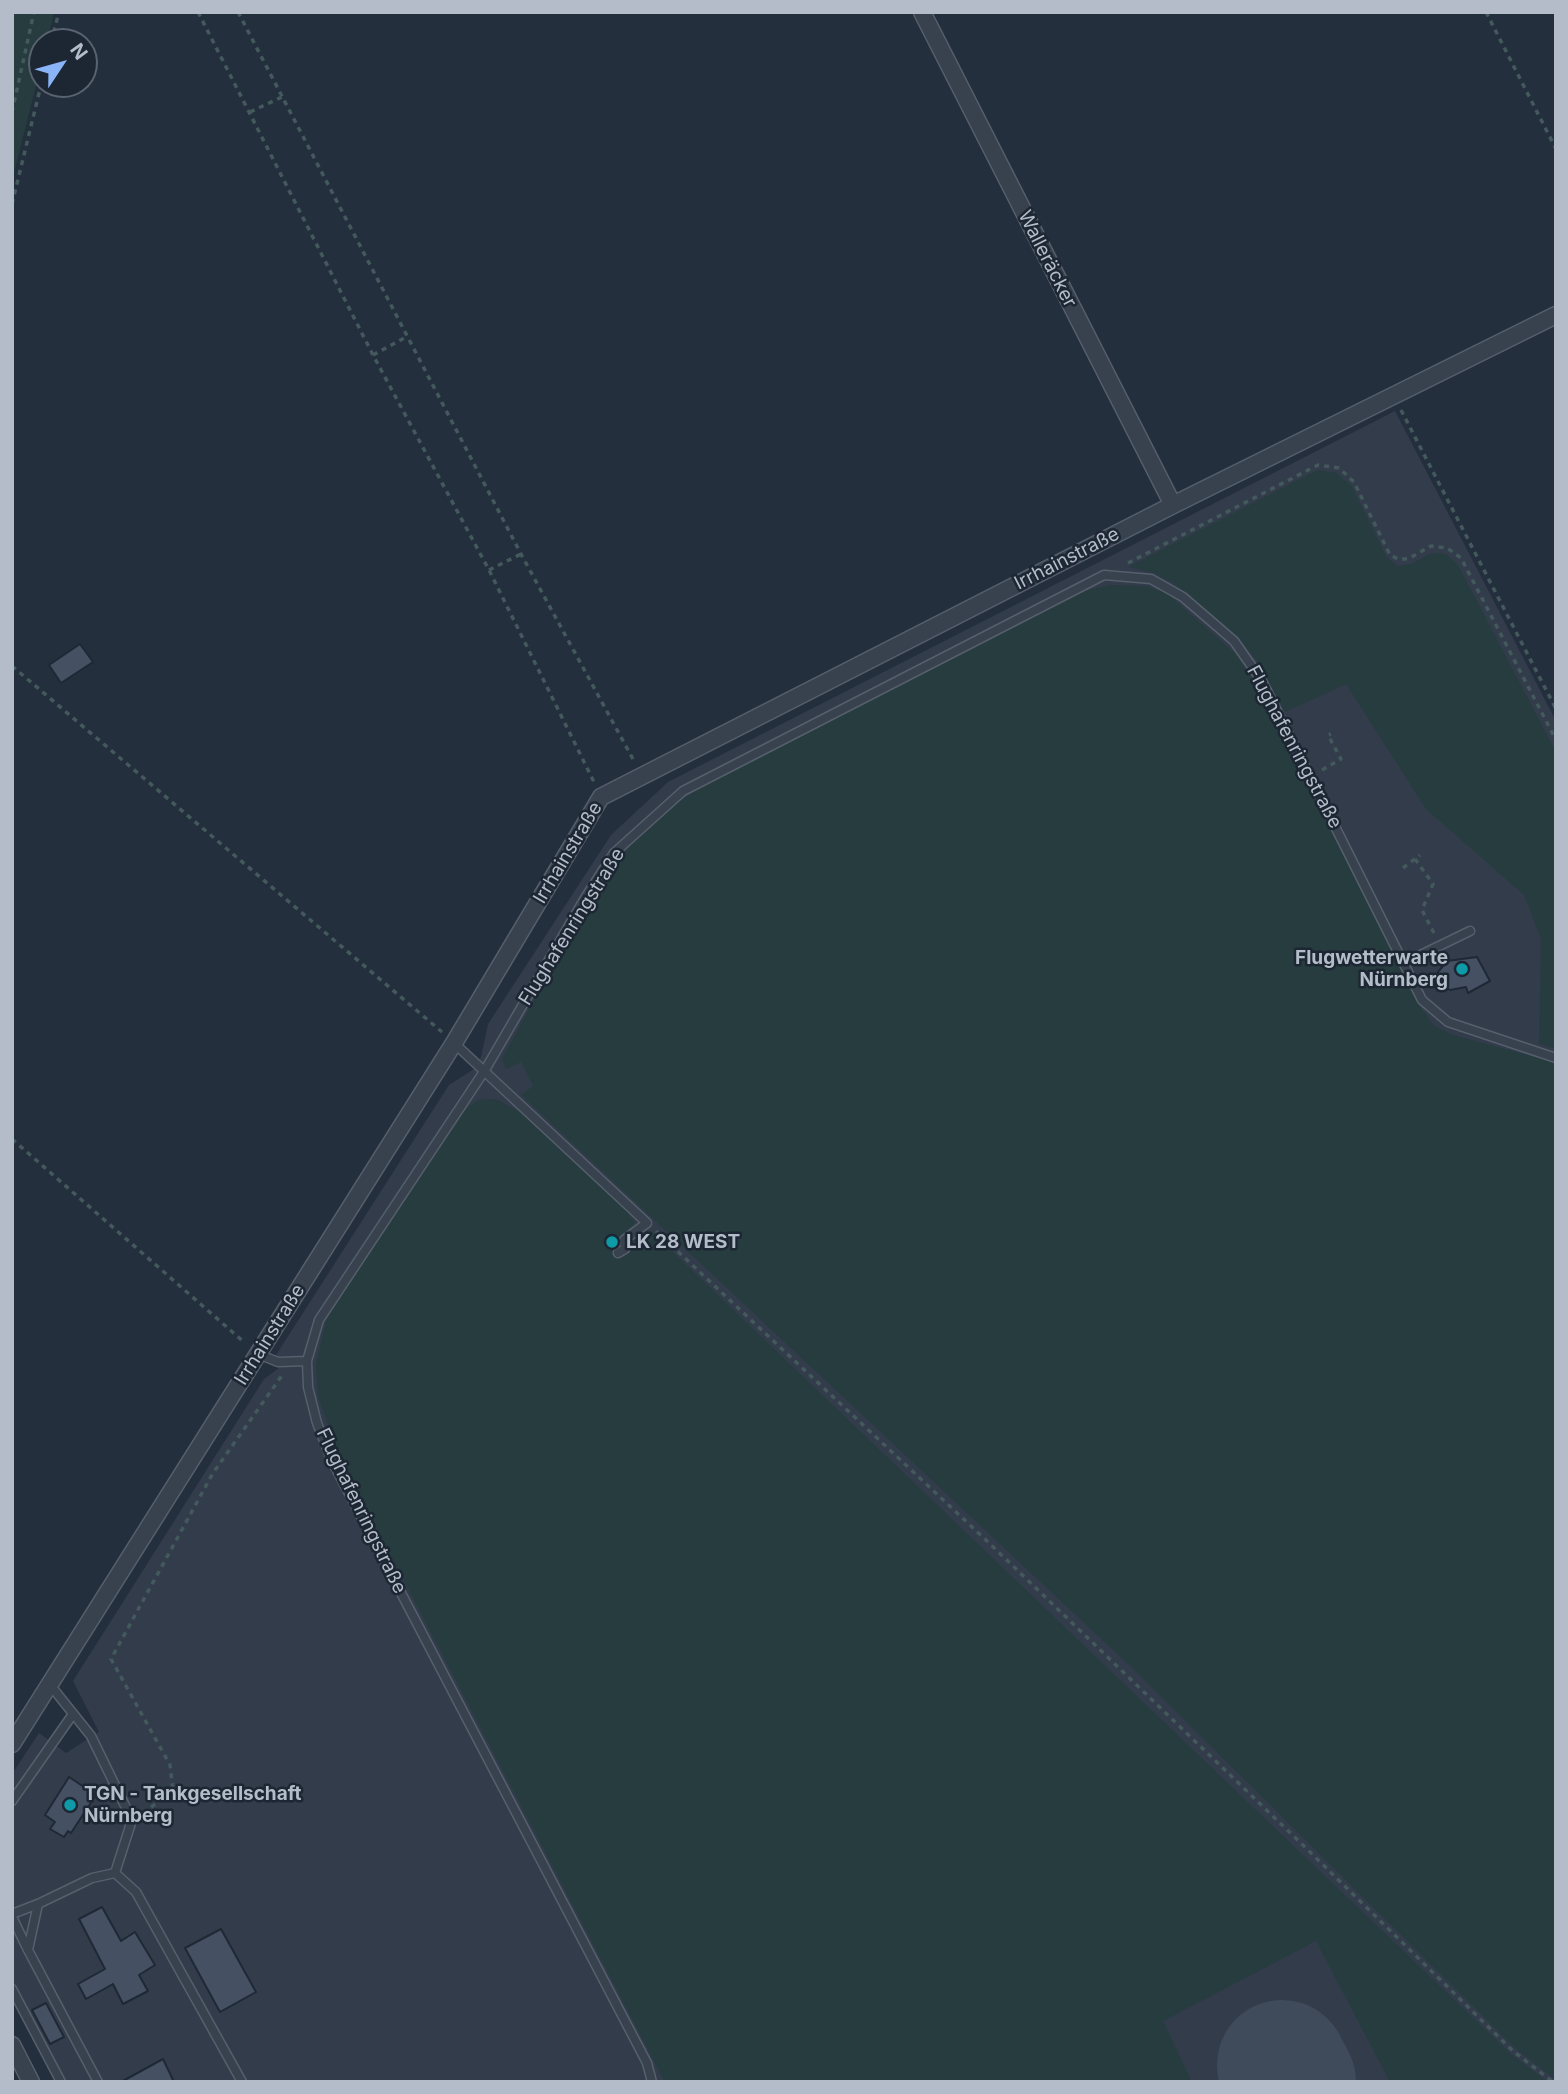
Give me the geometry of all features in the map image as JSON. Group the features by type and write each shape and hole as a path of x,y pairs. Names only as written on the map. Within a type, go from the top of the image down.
{"street":[{"name":"Walleräcker","path":"922,12 1173,505"},
{"name":"Irrhainstraße","path":"12,1744 454,1042 601,797 1173,505 1556,315"},
{"path":"12,2045 31,2082"}],"lane":[{"name":"Flughafenringstraße","path":"652,2082 647,2063 332,1461 317,1423 308,1387 307,1361 319,1320 485,1070 614,853 683,791 1104,575 1151,579 1183,597 1234,641 1262,681 1422,1000 1448,1022 1556,1058"},
{"path":"1404,963 1470,931"},
{"path":"454,1042 647,1223 624,1240 625,1249 618,1253"},
{"path":"258,1354 278,1362 307,1361"},
{"path":"51,1686 91,1737 132,1820 116,1873"},
{"path":"12,1801 73,1714"},
{"path":"98,2082 12,1915 92,1878 116,1873"},
{"path":"116,1873 136,1892 242,2082"},
{"path":"28,1950 38,1904"},
{"path":"12,1989 61,2082"}],"path":[{"path":"12,112 34,12"},
{"path":"198,12 373,355 489,570 601,797"},
{"path":"238,12 521,554 642,776"},
{"path":"1486,12 1556,149"},
{"path":"249,113 282,97"},
{"path":"12,204 38,98"},
{"path":"373,355 408,336"},
{"path":"1394,396 1556,709"},
{"path":"1104,575 1318,465 1339,468 1354,482 1390,555 1398,559 1408,559 1430,546 1447,548 1461,558 1556,740"},
{"path":"489,570 521,554"},
{"path":"12,666 454,1042"},
{"path":"1311,776 1341,760 1328,735 1331,733"},
{"path":"1402,868 1420,855"},
{"path":"1415,859 1433,884 1422,910 1441,945"},
{"path":"12,1139 258,1354"},
{"path":"647,1223 987,1541 1513,2051 1553,2082"},
{"path":"132,1820 173,1791 170,1765 111,1659 213,1473 292,1361"}],"shaded area":[{"path":"1395,411 1556,721 1556,2082 56,2082 12,1999 12,1774 39,1733 66,1753 99,1732 73,1681 264,1379 279,1368 276,1355 449,1085 474,1069 481,1057 488,1024 611,835 668,782"}],"green space":[{"path":"12,12 54,12 50,28 28,28 28,98 33,98 12,181"},
{"path":"1318,470 1336,473 1351,485 1386,556 1397,566 1411,564 1432,553 1446,554 1458,565 1556,752 1556,1049 1539,1043 1541,939 1524,895 1426,809 1346,684 1285,712 1260,665 1239,638 1173,583 1154,573 1128,567"},
{"path":"1111,585 1146,586 1168,594 1237,655 1258,688 1420,1006 1434,1026 1453,1035 1556,1063 1556,2080 1515,2048 1129,1665 521,1095 533,1086 521,1062 506,1069 502,1059 566,940 603,880 635,840 665,812 696,790 768,751 1080,592"},
{"path":"495,1099 526,1115 623,1206 635,1223 618,1238 614,1235 606,1238 616,1259 632,1250 628,1243 647,1231 653,1233 1511,2054 1548,2082 1390,2082 1316,1941 1163,2021 1192,2082 665,2082 339,1456 318,1396 316,1365 326,1321 421,1167 467,1108 479,1100"}],"building":[{"path":"80,644 93,662 61,683 49,665"},
{"name":"Flugwetterwarte Nürnberg","path":"1477,957 1490,981 1468,993 1466,987 1450,990 1442,985 1438,972 1447,961"},
{"name":"TGN - Tankgesellschaft Nürnberg","path":"69,1777 96,1795 71,1833 68,1831 64,1837 50,1829 55,1822 45,1815"},
{"path":"102,1907 121,1941 135,1932 155,1965 139,1975 148,1991 123,2004 113,1984 86,1999 78,1984 105,1969 79,1919"},
{"path":"221,1929 256,1992 220,2012 185,1948"},
{"path":"46,2003 64,2037 50,2044 32,2010"},
{"path":"163,2059 174,2082 121,2082"}],"runway":[{"path":"1282,2065 1291,2082"}],"place":[{"name":"Flugwetterwarte Nürnberg","path":"1462,969"},
{"name":"LK 28 WEST","path":"612,1242"},
{"name":"TGN - Tankgesellschaft Nürnberg","path":"70,1805"}]}
